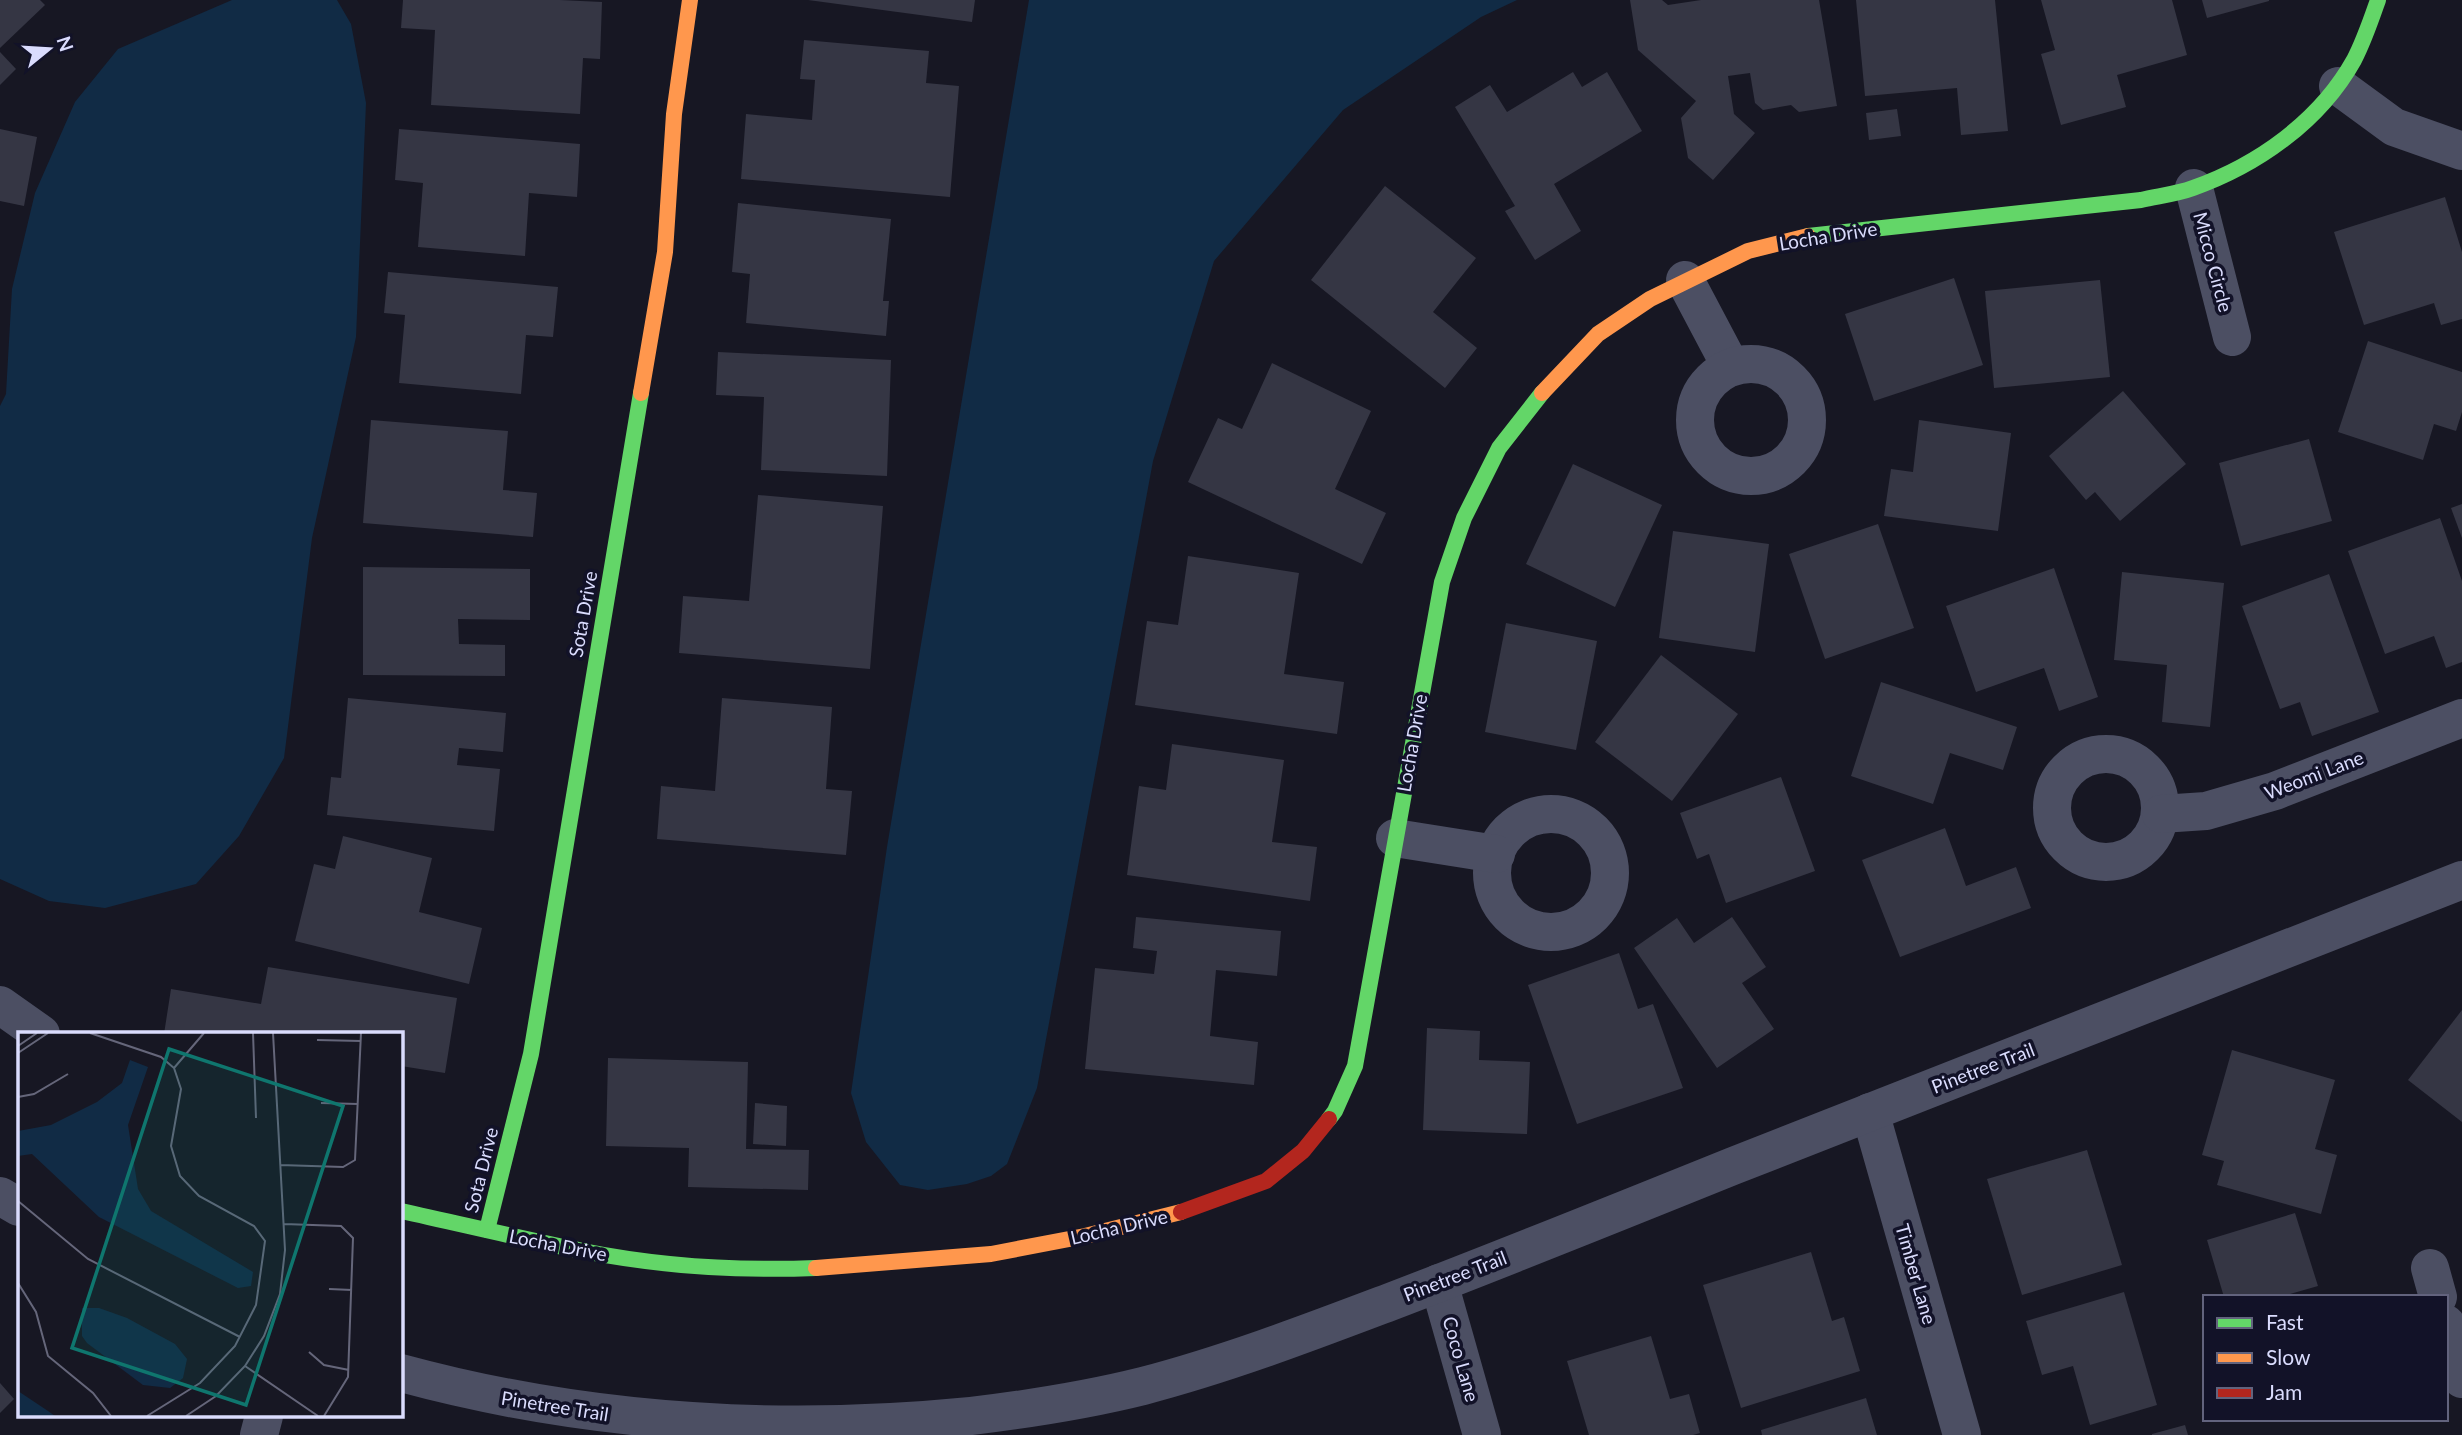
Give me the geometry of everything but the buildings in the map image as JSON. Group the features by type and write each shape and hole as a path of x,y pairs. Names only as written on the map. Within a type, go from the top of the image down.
{"street":[{"name":"Sota Drive","path":"488,1230 531,1054 665,252 674,114 690,0"},
{"name":"Locha Drive","path":"402,1211 585,1252 670,1263 768,1270 991,1254 1085,1236 1186,1211 1266,1181 1303,1151 1335,1111 1355,1066 1442,582 1464,518 1499,449 1543,391 1598,334 1650,299 1748,251 1805,236 2141,200 2194,188 2226,174 2286,137 2314,114 2338,86 2354,59 2378,0"},
{"path":"2338,86 2394,127 2462,151"},
{"name":"Micco Circle","path":"2194,188 2232,337"},
{"path":"1685,280 1731,367"},
{"name":"Weomi Lane","path":"2161,814 2206,811 2275,791 2462,718"},
{"path":"1395,838 1496,854"},
{"name":"Pinetree Trail","path":"402,1373 468,1391 555,1408 672,1423 789,1428 907,1423 1024,1409 1139,1387 1253,1354 1439,1283 2462,880"},
{"path":"0,1004 38,1032"},
{"name":"Timber Lane","path":"1870,1112 1962,1435"},
{"path":"0,1196 18,1206"},
{"name":"Coco Lane","path":"1439,1283 1482,1435"},
{"path":"2448,1331 2462,1379"},
{"path":"259,1435 263,1418"}],"water":[{"path":"232,0 337,0 351,24 366,103 356,337 312,538 284,758 239,836 196,884 105,908 49,901 0,879 0,406 6,394 12,289 35,193 75,102 118,49"},
{"path":"1029,0 1517,0 1481,17 1343,110 1214,261 1153,461 1037,1088 1007,1164 991,1176 967,1184 928,1190 900,1185 866,1142 851,1093 887,847"}],"traffic: fast":[{"path":"1808,236 2141,200 2187,190 2217,178 2264,153 2285,138 2324,102 2354,60 2378,0"},
{"path":"487,1230 531,1054 641,393"},
{"path":"1329,1119 1355,1066 1442,582 1464,518 1499,448 1542,393"},
{"path":"402,1211 560,1246 669,1264 758,1269 816,1268"}],"traffic: slow":[{"path":"641,393 665,252 674,114 690,0"},
{"path":"1542,393 1598,334 1650,299 1748,251 1808,236"},
{"path":"816,1268 991,1254 1085,1236 1181,1212"}],"traffic: jam":[{"path":"1181,1212 1266,1181 1303,1151 1329,1119"}]}
